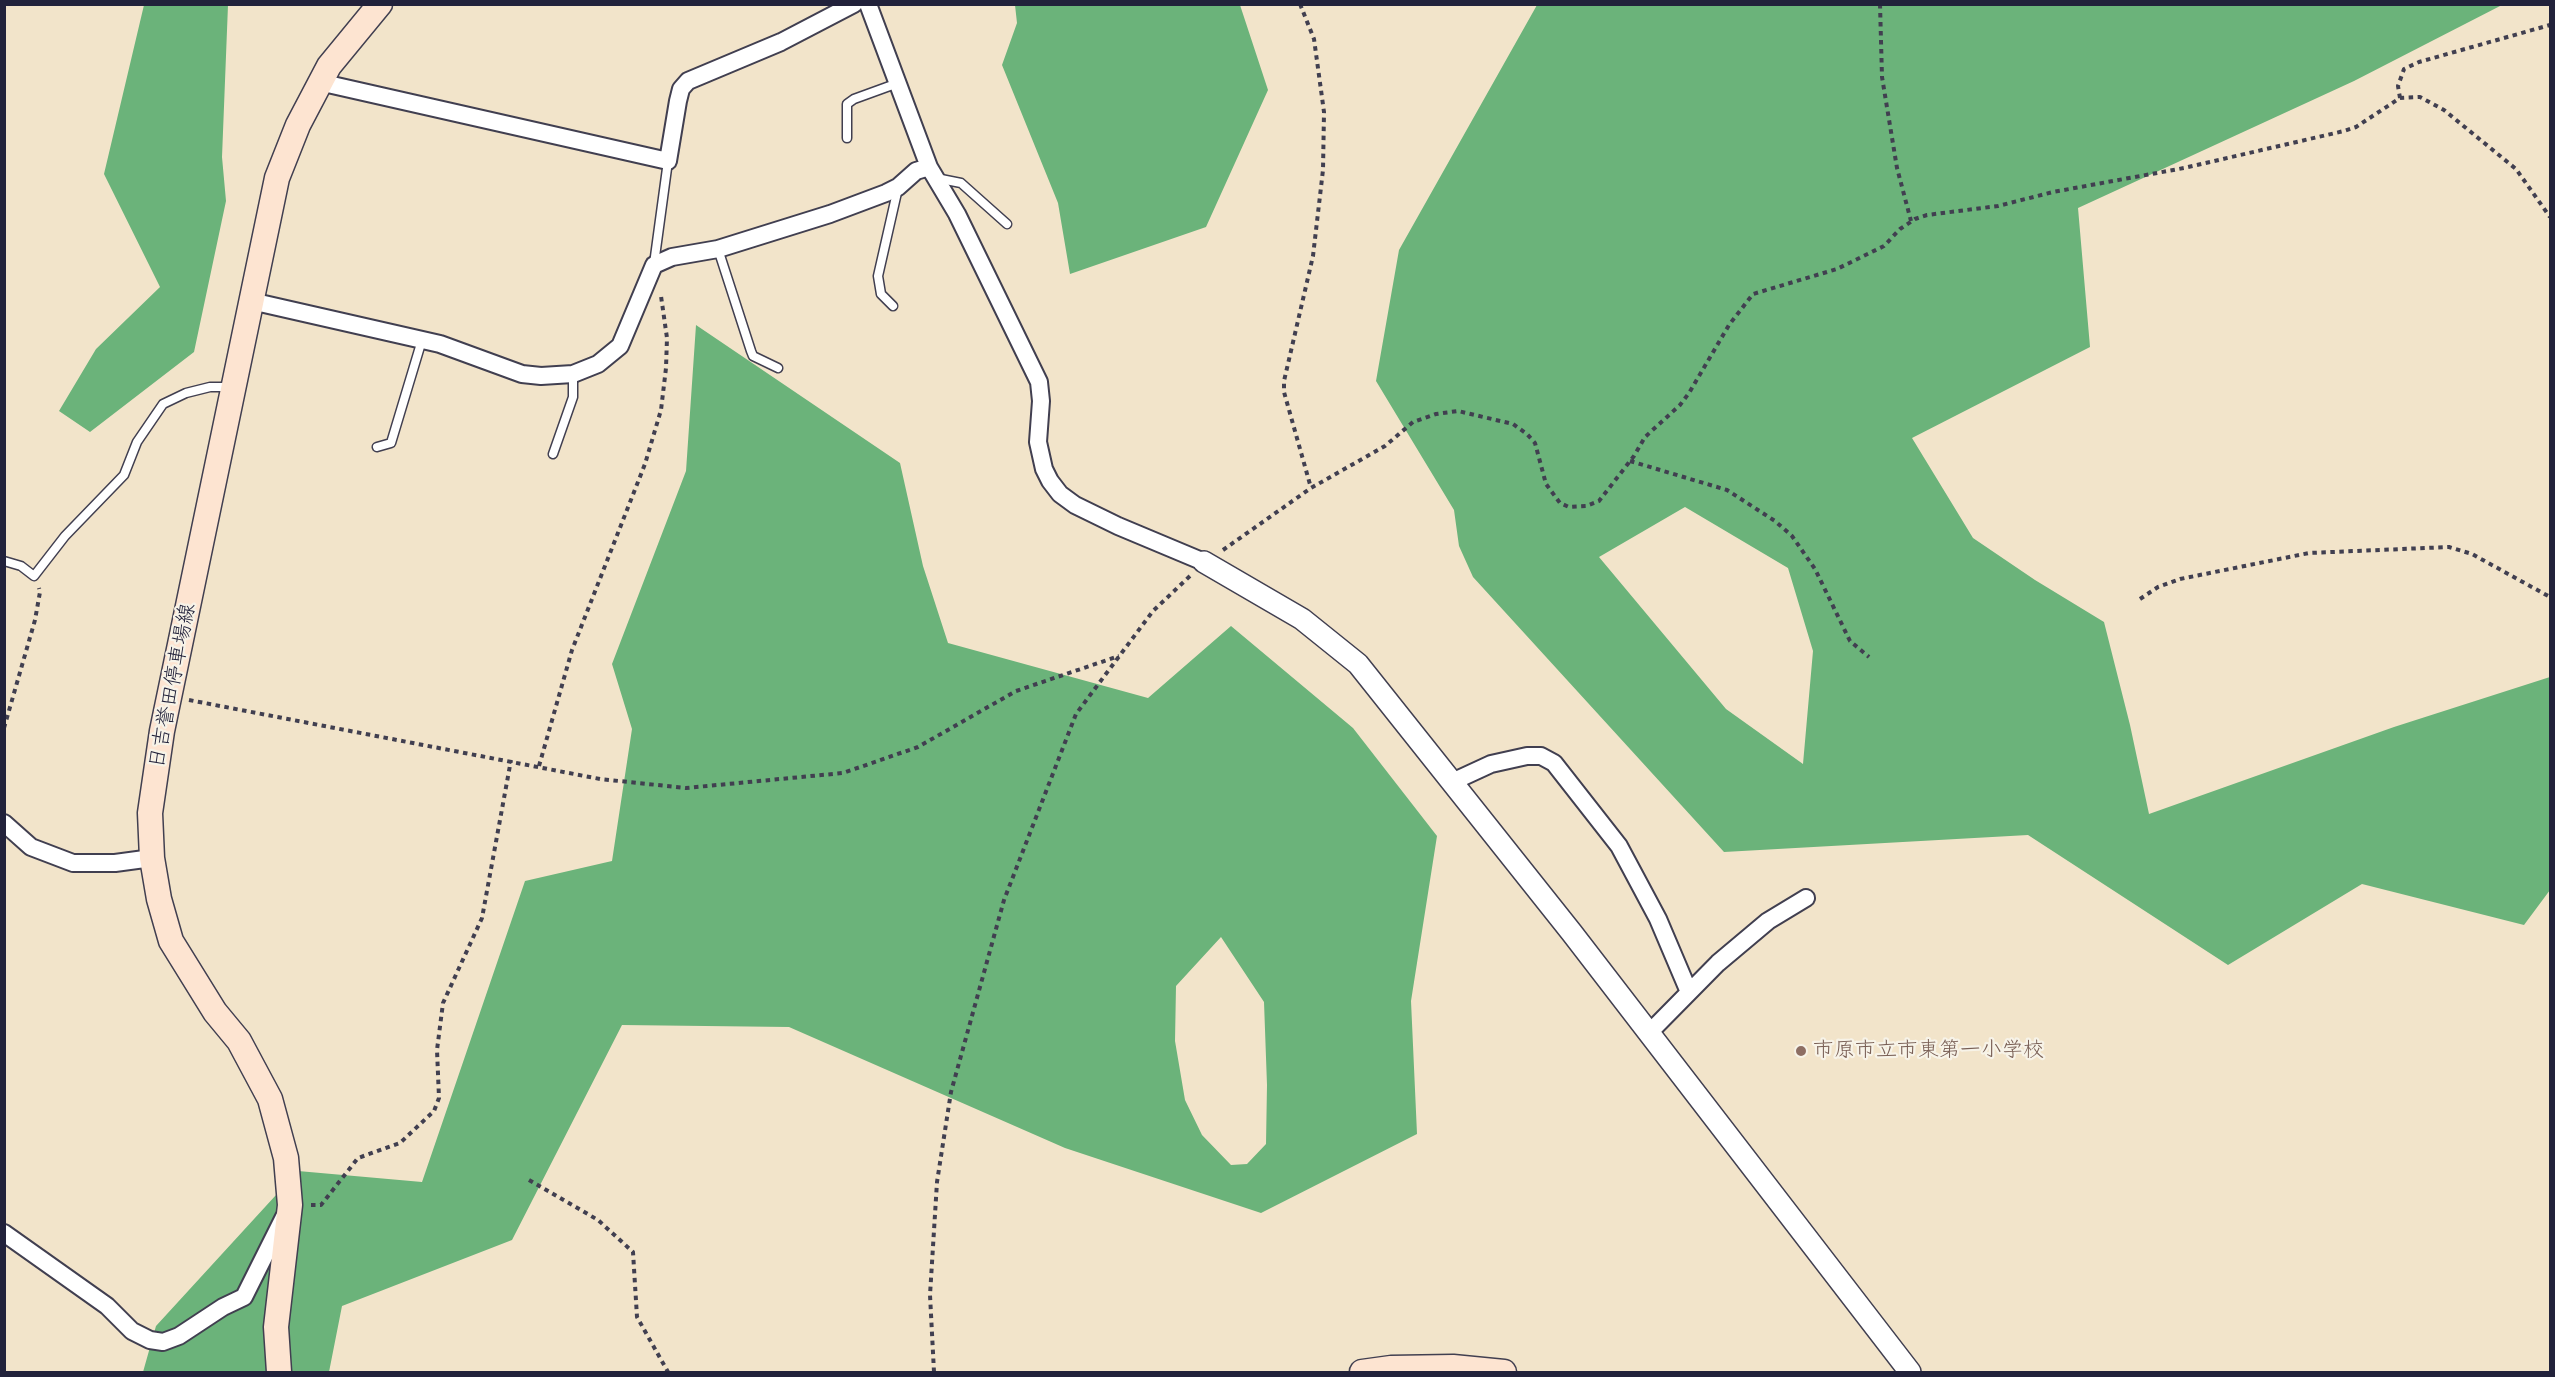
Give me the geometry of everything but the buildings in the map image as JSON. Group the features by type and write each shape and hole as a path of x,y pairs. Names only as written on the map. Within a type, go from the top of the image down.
{"main road":[{"name":"日吉誉田停車場線","path":"279,1372 276,1327 290,1204 286,1158 270,1099 239,1041 214,1012 171,941 159,899 152,858 150,813 162,731 171,697 277,178 298,125 320,82 340,50 380,4"},
{"path":"1362,1372 1391,1368 1504,1372"}],"street":[{"path":"320,82 668,161 678,101 681,89 688,81 781,42 854,4"},
{"path":"868,4 932,173 957,214 1039,382 1041,401 1038,442 1044,469 1050,481 1060,494 1075,505 1118,526 1204,562 1302,619 1358,664 1910,1372"},
{"path":"251,301 422,340 522,374 541,376 573,374 598,364 620,346 654,265 672,257 718,249 830,214 898,187 915,171 932,173"},
{"path":"1452,782 1491,764 1527,756 1541,756 1554,763 1619,846 1658,919 1689,992"},
{"path":"4,824 31,847 73,863 115,863 152,858"},
{"path":"1648,1034 1718,963 1768,921 1806,898"},
{"path":"4,1233 98,1299 132,1331 150,1340 164,1342 179,1336 244,1297 290,1204"}],"lane":[{"path":"847,138 845,110 847,104 854,99 898,82"},
{"path":"654,265 668,161"},
{"path":"932,173 961,183 1007,224"},
{"path":"893,306 881,294 878,276 898,187"},
{"path":"718,249 753,356 778,368"},
{"path":"376,447 391,443 422,340"},
{"path":"553,454 573,397 573,374"},
{"path":"4,561 21,566 34,576 65,536 124,475 137,442 163,404 186,393 210,387 233,387"}],"path":[{"path":"1300,4 1314,39 1324,112 1323,170 1313,256 1284,381 1284,392 1311,488"},
{"path":"1880,4 1882,77 1897,168 1911,221"},
{"path":"2400,98 2400,76 2404,69 2439,56 2550,25"},
{"path":"934,1372 930,1295 937,1182 951,1092 1008,889 1076,714 1153,612 1204,562 1311,488 1385,446 1413,422 1436,414 1458,411 1513,424 1535,443 1546,484 1554,497 1569,507 1586,506 1599,501 1630,461 1645,437 1680,405 1689,393 1729,325 1753,294 1837,269 1884,246 1911,221 1927,215 1998,206 2053,192 2184,168 2344,131 2356,127 2400,98 2420,97 2444,110 2516,169 2550,217"},
{"path":"539,766 572,650 645,464 661,410 667,338 654,265"},
{"path":"1630,461 1727,490 1775,521 1792,536 1815,569 1850,641 1869,657"},
{"path":"2140,599 2158,587 2180,579 2309,553 2449,547 2472,554 2550,597"},
{"path":"4,728 35,620 40,592 34,576"},
{"path":"171,697 511,760 600,779 686,788 843,773 918,747 1016,691 1119,656"},
{"path":"290,1204 321,1205 358,1158 400,1143 434,1111 439,1098 437,1050 443,1003 482,918 511,760"},
{"path":"529,1180 598,1220 633,1252 637,1317 668,1372"}],"green space":[{"path":"144,5 228,5 222,157 226,201 194,352 90,432 59,411 96,349 160,287 104,174"},
{"path":"1015,5 1240,5 1268,90 1206,227 1070,274 1058,203 1002,65 1017,23"},
{"path":"1537,5 2502,5 2354,81 2078,208 2090,347 1912,438 1973,538 2035,580 2104,622 2130,725 2149,814 2394,727 2550,677 2550,890 2524,925 2362,884 2228,965 2028,835 1724,852 1473,577 1459,546 1454,510 1376,381 1399,250","holes":["1685,507 1788,568 1813,651 1803,764 1726,709 1599,557"]},
{"path":"696,325 900,463 923,566 948,643 1148,698 1231,626 1353,728 1437,836 1411,1001 1417,1134 1261,1213 1065,1148 789,1027 622,1025 512,1240 342,1306 329,1372 143,1372 156,1326 298,1171 422,1182 525,881 612,861 632,729 612,664 686,471","holes":["1221,937 1264,1002 1267,1085 1266,1144 1247,1164 1231,1165 1202,1135 1185,1100 1175,1041 1176,986"]}],"place":[{"name":"市原市立市東第一小学校","path":"1801,1051"}]}
